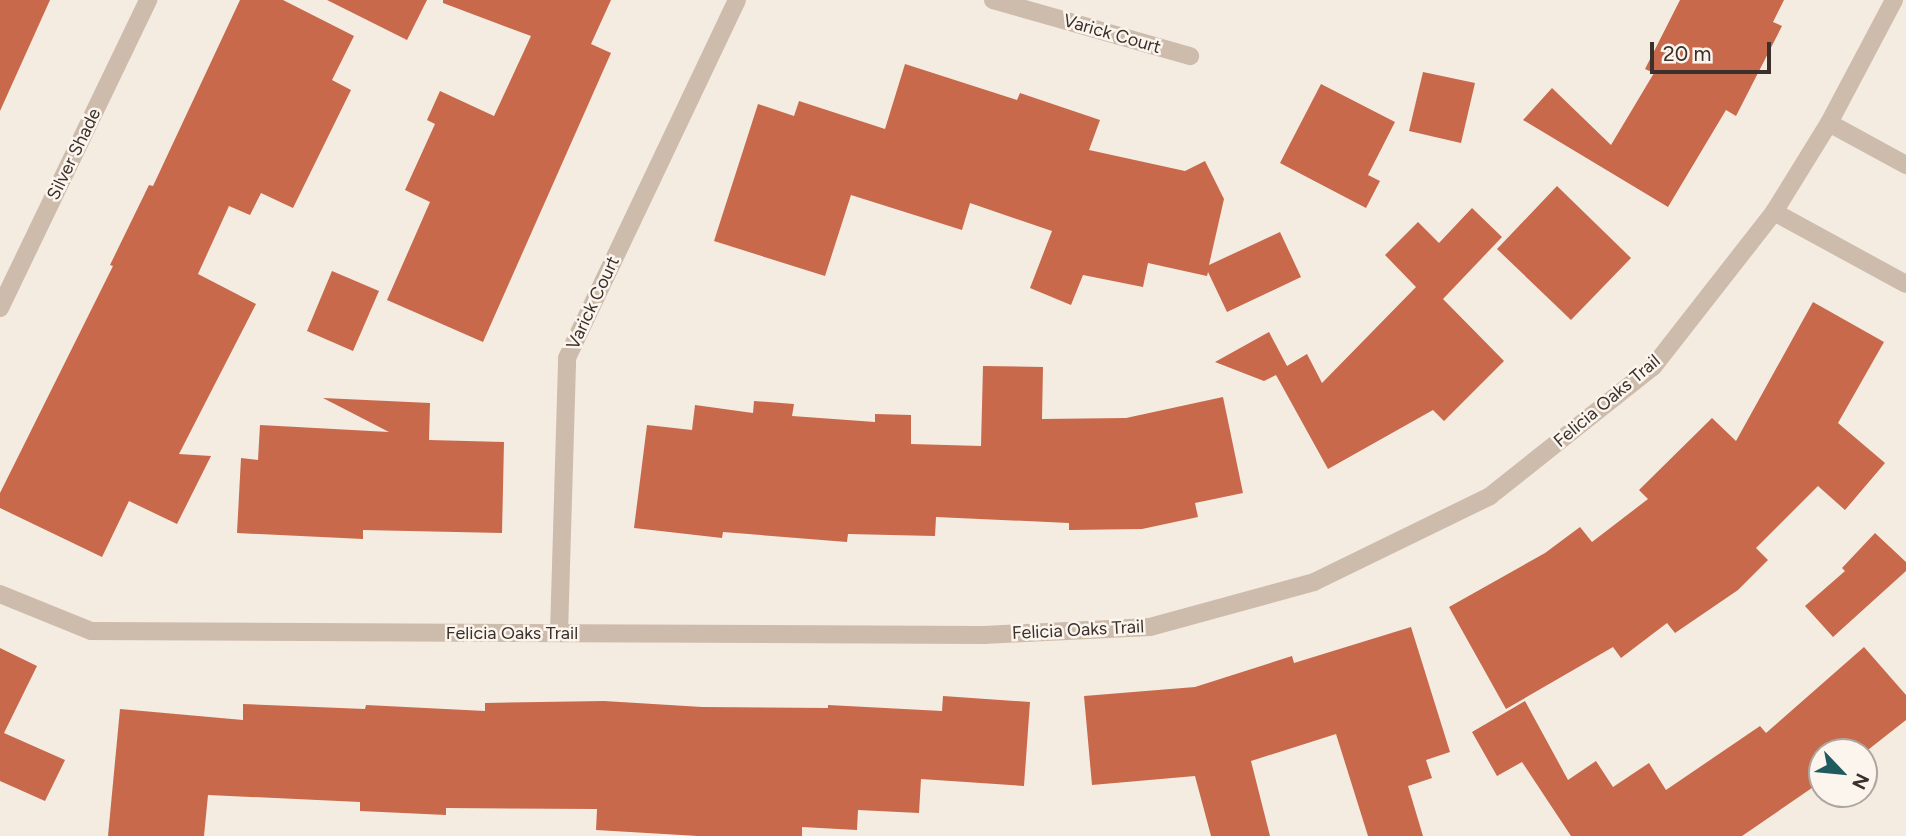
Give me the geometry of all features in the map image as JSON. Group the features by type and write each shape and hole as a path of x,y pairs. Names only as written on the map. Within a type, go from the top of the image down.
{"street":[{"name":"Silver Shade","path":"0,308 148,0"},
{"name":"Varick Court","path":"559,633 567,358 737,0"},
{"name":"Varick Court","path":"993,0 1190,56"},
{"name":"Felicia Oaks Trail","path":"0,594 91,631 984,635 1150,627 1314,582 1490,496 1653,367 1774,212 1829,123 1894,0"},
{"path":"1829,123 1906,165"},
{"path":"1774,212 1906,284"}],"building":[{"path":"0,0 50,0 0,111"},
{"path":"240,0 283,0 354,36 332,80 351,90 293,208 261,193 250,215 229,206 198,274 256,304 179,454 211,456 177,524 129,501 102,557 0,508 0,493 113,266 110,265 149,185 153,186"},
{"path":"327,0 427,0 407,40"},
{"path":"443,0 611,0 591,44 611,53 483,342 387,300 430,202 405,190 435,124 427,120 440,91 494,116 531,36 443,3"},
{"path":"1680,0 1784,0 1773,22 1782,26 1736,116 1726,110 1668,207 1523,120 1552,88 1611,145 1654,73 1645,69"},
{"path":"905,64 1017,100 1020,93 1100,120 1089,150 1185,171 1205,161 1224,199 1209,265 1280,232 1301,277 1227,312 1208,272 1207,276 1148,263 1143,287 1083,275 1071,305 1030,288 1052,231 970,203 962,230 851,195 825,276 714,241 758,104 794,116 799,101 885,129"},
{"path":"1423,72 1475,83 1461,143 1409,131"},
{"path":"1321,84 1395,122 1368,175 1380,181 1366,208 1280,163"},
{"path":"1557,186 1631,258 1571,320 1497,249"},
{"path":"1472,208 1502,237 1443,299 1504,361 1444,421 1433,410 1328,469 1276,375 1264,381 1215,362 1269,332 1287,366 1307,354 1322,383 1416,287 1385,255 1418,222 1439,243"},
{"path":"332,271 379,291 353,351 307,331"},
{"path":"1813,302 1884,342 1838,423 1885,463 1845,510 1818,486 1756,548 1768,560 1738,590 1675,633 1667,623 1621,658 1613,647 1506,709 1449,607 1545,553 1580,527 1592,542 1648,499 1639,490 1712,418 1736,441"},
{"path":"983,366 1043,367 1042,419 1126,418 1223,397 1243,493 1195,503 1198,517 1142,529 1069,530 1069,523 936,517 935,536 848,534 847,542 723,532 722,538 634,528 647,425 692,430 695,405 753,413 754,401 794,404 792,416 875,422 875,414 911,415 911,444 981,446"},
{"path":"323,398 430,403 429,440 504,442 502,533 363,530 363,539 237,533 241,458 258,460 260,425 389,432"},
{"path":"1875,533 1906,562 1906,571 1833,637 1805,606 1845,571 1842,568"},
{"path":"1411,627 1450,752 1426,760 1432,778 1408,786 1423,836 1368,836 1336,734 1251,761 1270,836 1211,836 1195,776 1092,785 1084,696 1195,687 1292,656 1294,663"},
{"path":"1864,647 1906,695 1906,720 1878,742 1878,738 1808,738 1808,791 1742,836 1571,836 1522,762 1497,776 1472,732 1525,701 1568,780 1596,761 1613,787 1649,763 1666,790 1760,726 1766,733"},
{"path":"0,648 37,666 4,733 65,760 45,801 0,781"},
{"path":"943,696 1030,702 1024,786 921,779 919,813 858,810 857,830 802,827 802,836 698,836 596,830 597,809 446,808 446,815 360,811 360,802 208,795 204,836 108,836 120,709 243,720 243,704 365,709 366,705 485,711 485,703 604,701 702,707 828,708 828,705 942,711"}]}
